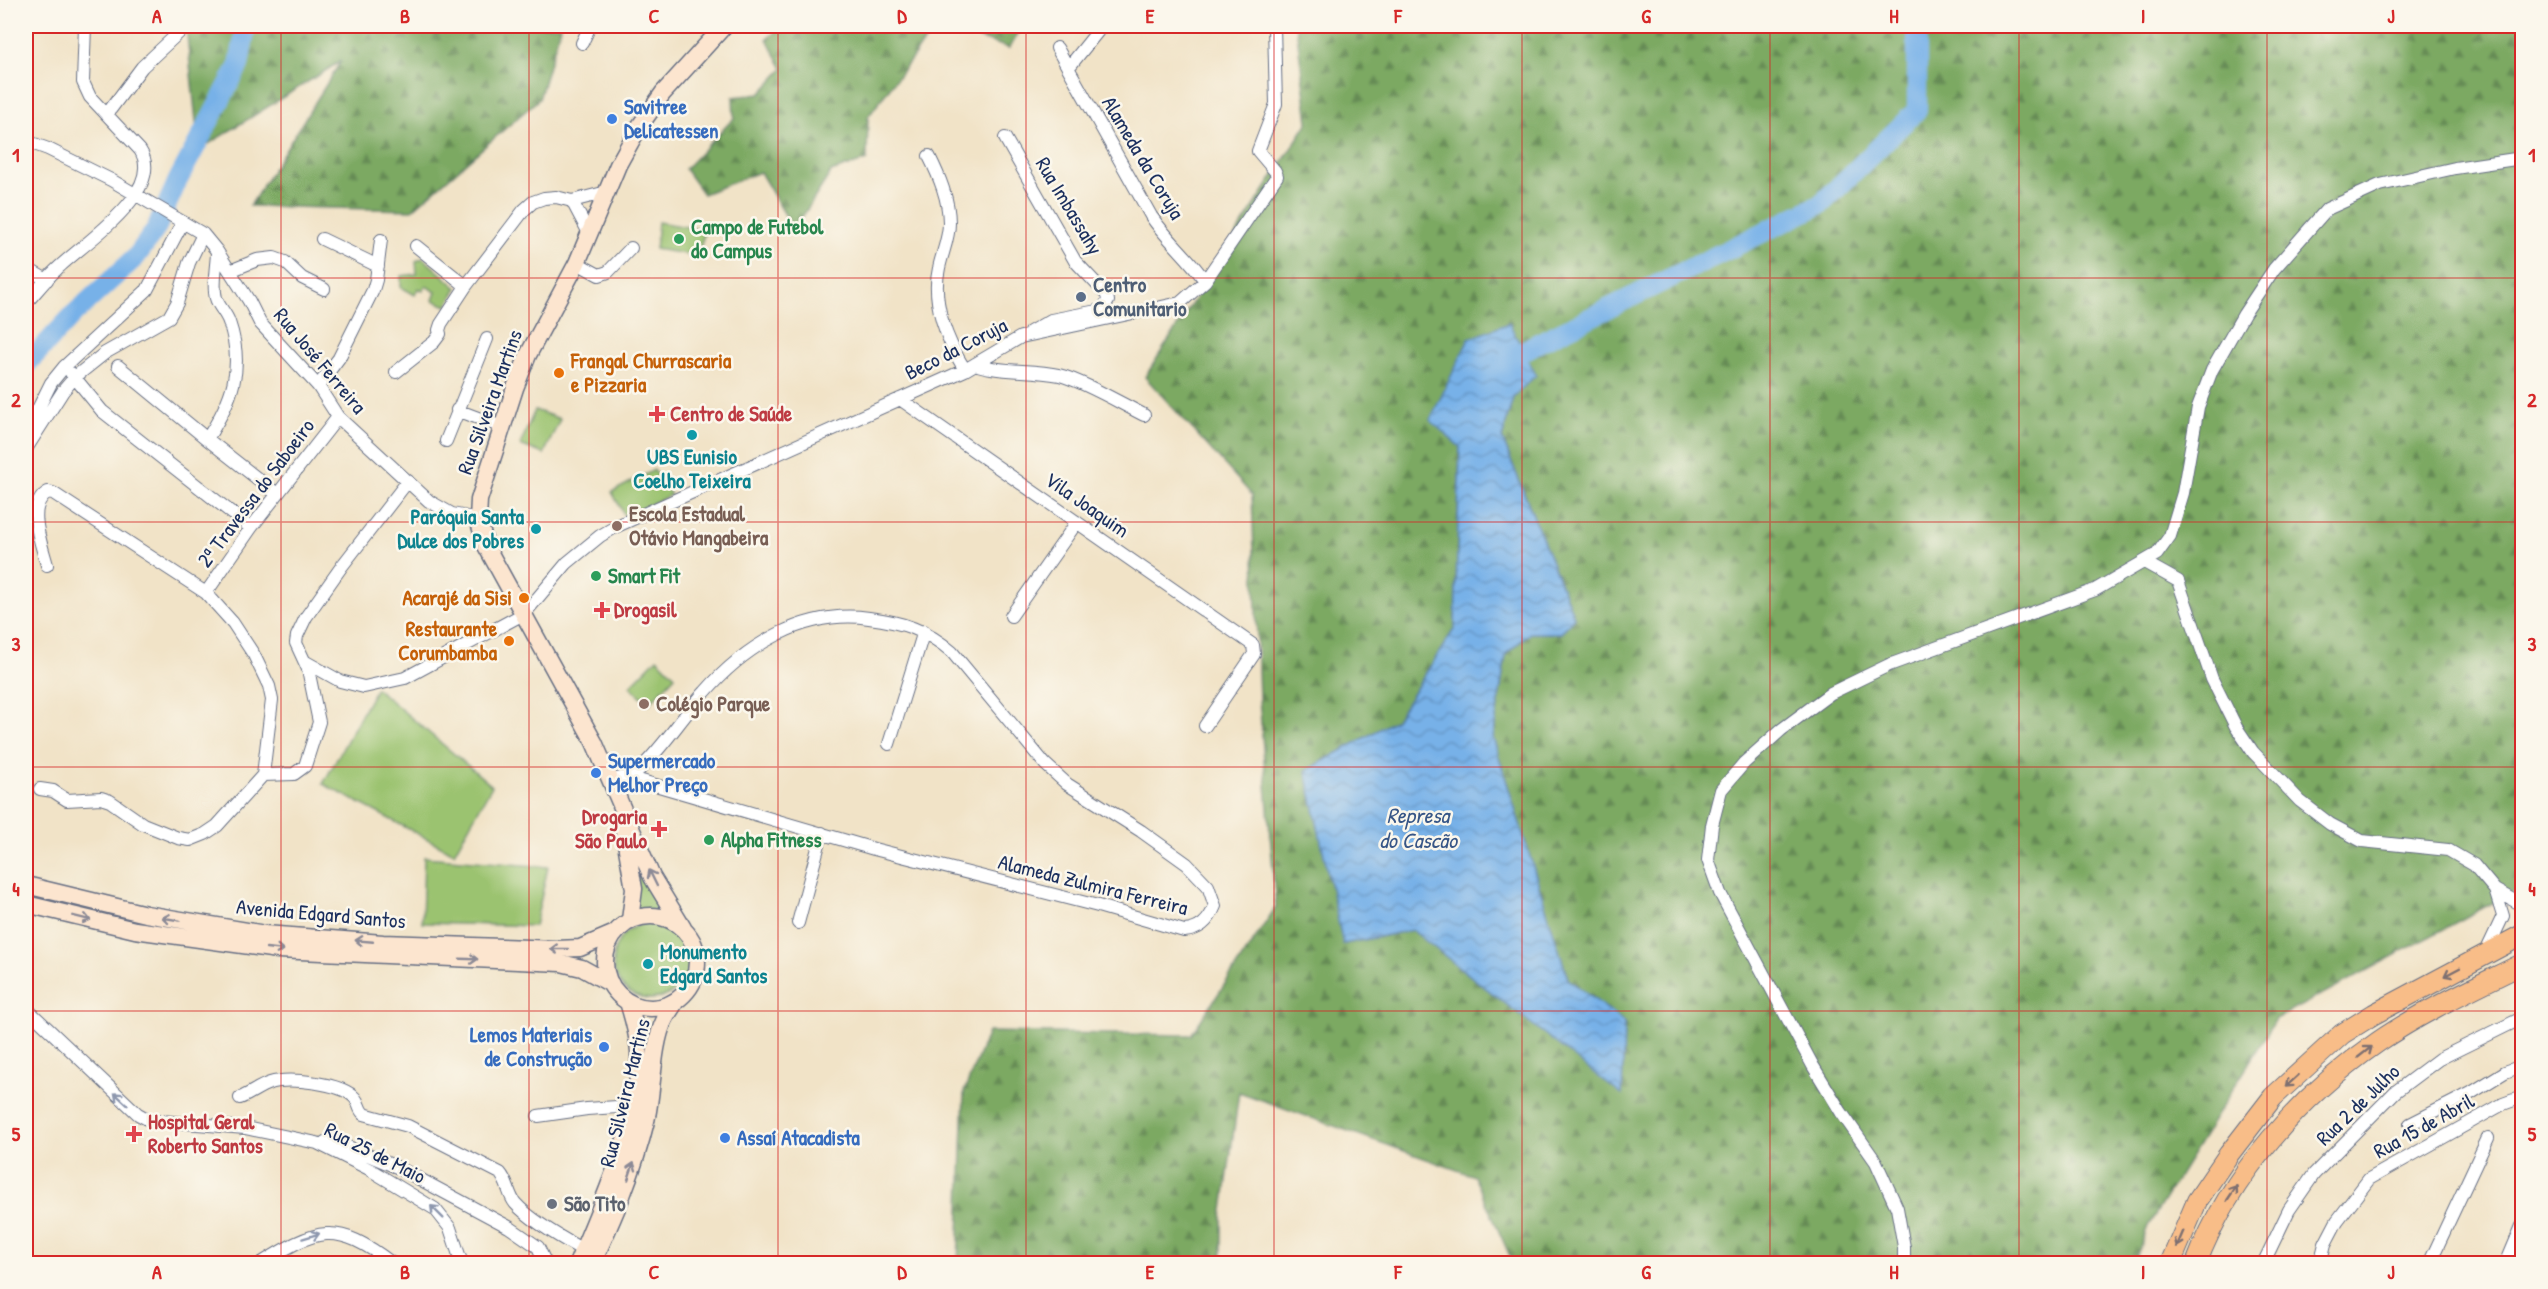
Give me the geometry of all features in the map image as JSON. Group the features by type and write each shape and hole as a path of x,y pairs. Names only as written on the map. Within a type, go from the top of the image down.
{"main road":[{"name":"Rua Silveira Martins","path":"683,928 652,877 594,743 525,613 486,546 478,519 482,485 528,355 577,263 618,165 639,127 663,93 724,26"},
{"name":"Rua Silveira Martins","path":"623,813 624,833 634,889 630,920"},
{"name":"Avenida Edgard Santos","path":"26,885 154,916 265,934 383,943 556,949 580,948 615,933"},
{"name":"Avenida Edgard Santos","path":"26,904 111,926 167,936 267,948 350,955 561,963 582,968 611,984"},
{"path":"648,915 667,918 683,928 695,945 698,966 691,986 676,1001 661,1008 644,1008 628,1002 611,984 605,967 607,949 615,933 630,920 648,915"},
{"path":"2170,1263 2197,1201 2229,1154 2273,1097 2342,1034 2374,1014 2523,935"},
{"path":"2196,1263 2222,1208 2246,1173 2307,1099 2378,1042 2418,1017 2523,964"},
{"name":"Rua Silveira Martins","path":"584,1259 617,1209 639,1146 653,1085 660,1033 676,1001"},
{"name":"Rua Silveira Martins","path":"584,1259 624,1143 638,1072 639,1050 628,1002"}],"street":[{"path":"26,303 47,279 94,238 136,194 144,178 147,163 140,150 84,88 85,26"},
{"path":"107,114 142,67 186,26"},
{"path":"582,43 590,26"},
{"path":"1069,68 1102,26"},
{"name":"Beco da Coruja","path":"525,613 567,563 600,536 709,483 970,367 1021,337 1180,303 1205,281 1277,176 1258,151 1276,104 1274,26"},
{"name":"Alameda da Coruja","path":"1057,48 1151,216 1161,231 1195,265 1205,281"},
{"name":"Rua Imbassahy","path":"1005,138 1075,261 1105,290 1108,301 1102,309 1051,320 1021,337"},
{"name":"Rua José Ferreira","path":"26,141 81,165 136,194 203,234 230,271 260,323 318,386 338,417 441,508 478,519"},
{"path":"929,156 939,177 950,223 948,239 938,270 937,294 941,316 950,340 970,367 1029,370 1062,376 1144,415"},
{"path":"1904,1263 1904,1247 1897,1208 1875,1162 1819,1075 1720,893 1708,860 1712,825 1721,790 1744,763 1780,730 1831,693 1910,657 2095,590 2157,554 2170,536 2183,493 2198,407 2211,370 2274,269 2327,209 2380,185 2455,168 2523,158"},
{"path":"396,372 434,342 440,334 438,330 441,324 466,286 524,210 533,202 556,197 572,201 608,192"},
{"path":"572,201 590,235"},
{"path":"26,433 51,383 64,367 147,290 183,222"},
{"path":"26,449 63,391 75,377 105,353 169,317 177,303 189,262 203,234"},
{"path":"322,239 378,266"},
{"path":"318,386 339,358 373,290 381,240"},
{"path":"416,246 466,286"},
{"path":"577,263 599,275 608,272 631,248"},
{"path":"207,439 226,407 236,381 233,338 225,312 215,296 217,251"},
{"path":"230,271 257,260 274,258 285,262 302,278 324,289"},
{"path":"26,268 47,279"},
{"path":"446,441 487,339"},
{"path":"118,366 277,494"},
{"path":"64,367 75,377 94,403 118,426 251,528"},
{"name":"Vila Joaquim","path":"900,399 1252,643 1255,647 1254,654 1205,726"},
{"path":"457,410 502,427"},
{"name":"2ª Travessa do Saboeiro","path":"206,593 251,528 338,417"},
{"path":"263,775 294,774 305,766 319,722 306,662 296,643 297,636 306,617 374,523 408,481"},
{"path":"40,789 53,791 67,800 101,798 110,801 143,824 178,838 190,840 217,826 263,775 272,700 269,686 254,655 233,623 206,593 53,493 48,492 40,500 36,514 47,565"},
{"path":"1011,616 1077,522"},
{"path":"2144,562 2178,580 2212,679 2236,727 2253,752 2300,801 2330,824 2362,841 2448,850 2474,864 2495,890 2503,916"},
{"path":"306,662 352,684 364,687 380,685 405,678 525,613"},
{"name":"Alameda Zulmira Ferreira","path":"611,780 628,777 822,833 1184,931 1193,930 1204,924 1211,914 1214,900 1201,877 1141,831 1067,784 1045,764 952,652 924,631 886,620 840,616 817,618 786,630 742,658 707,689 650,759 628,777"},
{"path":"889,744 924,631"},
{"path":"798,923 822,833"},
{"path":"2495,890 2523,905"},
{"path":"2482,956 2493,939 2503,916 2523,905"},
{"name":"Rua 25 de Maio","path":"26,1008 138,1114 149,1120 245,1128 317,1143 369,1169 435,1209 450,1228 462,1263"},
{"name":"Rua 2 de Julho","path":"2264,1263 2289,1210 2314,1174 2395,1092 2439,1059 2523,1018"},
{"path":"2410,1124 2472,1093 2505,1072 2523,1066"},
{"path":"240,1098 270,1083 302,1081 324,1084 345,1092 355,1097 359,1109 364,1114 408,1126 500,1173 507,1182 510,1196 520,1208 584,1259"},
{"name":"Rua 15 de Abril","path":"2320,1263 2325,1244 2337,1221 2369,1179 2503,1104 2523,1097"},
{"path":"538,1116 632,1106"},
{"path":"2429,1263 2488,1138"},
{"path":"317,1143 341,1144 426,1182 529,1239 538,1247 546,1263"},
{"path":"2506,1263 2523,1226"},
{"path":"260,1263 299,1240 328,1233 347,1235 358,1240 393,1263"}],"green space":[{"path":"186,26 561,26 539,99 412,210 250,206 341,61 199,150"},
{"path":"782,26 936,26 868,117 867,160 831,172 794,230 760,172 703,194 685,169 734,118 733,97 760,94 783,69 767,39"},
{"path":"942,26 1023,26 1009,48"},
{"path":"1296,26 2522,26 2522,887 2276,1019 2148,1226 2134,1263 1513,1263 1474,1176 1239,1092 1222,1218 1222,1263 958,1264 964,1092 988,1032 1191,1035 1276,907 1259,699 1252,495 1145,377 1308,122","holes":["1513,397 1502,438 1574,617 1561,633 1530,633 1506,654 1493,738 1568,979 1624,1022 1622,1094 1412,930 1344,944 1306,771 1396,720 1455,628 1460,447"]},
{"name":"Campo de Futebol do Campus","path":"658,222 705,230 698,256 655,249"},
{"path":"423,258 457,288 447,306 433,300 436,292 426,286 423,291 418,288 415,295 401,287 401,276 417,274 416,261"},
{"path":"535,410 560,419 544,454 520,445"},
{"path":"654,470 671,495 625,516 612,492"},
{"path":"657,658 675,676 649,704 630,686"},
{"path":"376,688 492,786 454,853 323,784"},
{"path":"628,833 665,909 636,912"},
{"path":"424,857 548,867 535,926 422,923"},
{"path":"651,923 665,926 678,934 686,947 689,961 686,975 678,988 665,996 651,999 637,996 624,988 616,975 613,961 616,947 624,934 637,926"}],"water":[{"name":"Represa do Cascão","path":"1509,323 1536,375 1513,397 1502,438 1574,617 1561,633 1530,633 1506,654 1493,738 1568,979 1624,1022 1622,1095 1412,930 1343,944 1306,771 1396,720 1455,628 1460,447 1430,420 1469,339"}],"waterway":[{"path":"26,365 74,314 136,257 156,229 178,180 239,65 246,26"},
{"path":"1501,364 1534,345 1821,204 1917,110 1917,26"}],"place":[{"name":"Savitree Delicatessen","path":"612,119"},
{"name":"Campo de Futebol do Campus","path":"679,239"},
{"name":"Centro Comunitario","path":"1081,297"},
{"name":"Frangal Churrascaria e Pizzaria","path":"559,373"},
{"name":"Centro de Saúde","path":"657,414"},
{"name":"UBS Eunisio Coelho Teixeira","path":"692,435"},
{"name":"Escola Estadual Otávio Mangabeira","path":"617,526"},
{"name":"Paróquia Santa Dulce dos Pobres","path":"536,529"},
{"name":"Smart Fit","path":"596,576"},
{"name":"Acarajé da Sisi","path":"524,598"},
{"name":"Drogasil","path":"602,610"},
{"name":"Restaurante Corumbamba","path":"509,641"},
{"name":"Colégio Parque","path":"644,704"},
{"name":"Supermercado Melhor Preço","path":"596,773"},
{"name":"Drogaria São Paulo","path":"659,829"},
{"name":"Alpha Fitness","path":"709,840"},
{"name":"Monumento Edgard Santos","path":"648,964"},
{"name":"Lemos Materiais de Construção","path":"604,1047"},
{"name":"Hospital Geral Roberto Santos","path":"134,1134"},
{"name":"Assaí Atacadista","path":"725,1138"},
{"name":"São Tito","path":"552,1204"}]}
